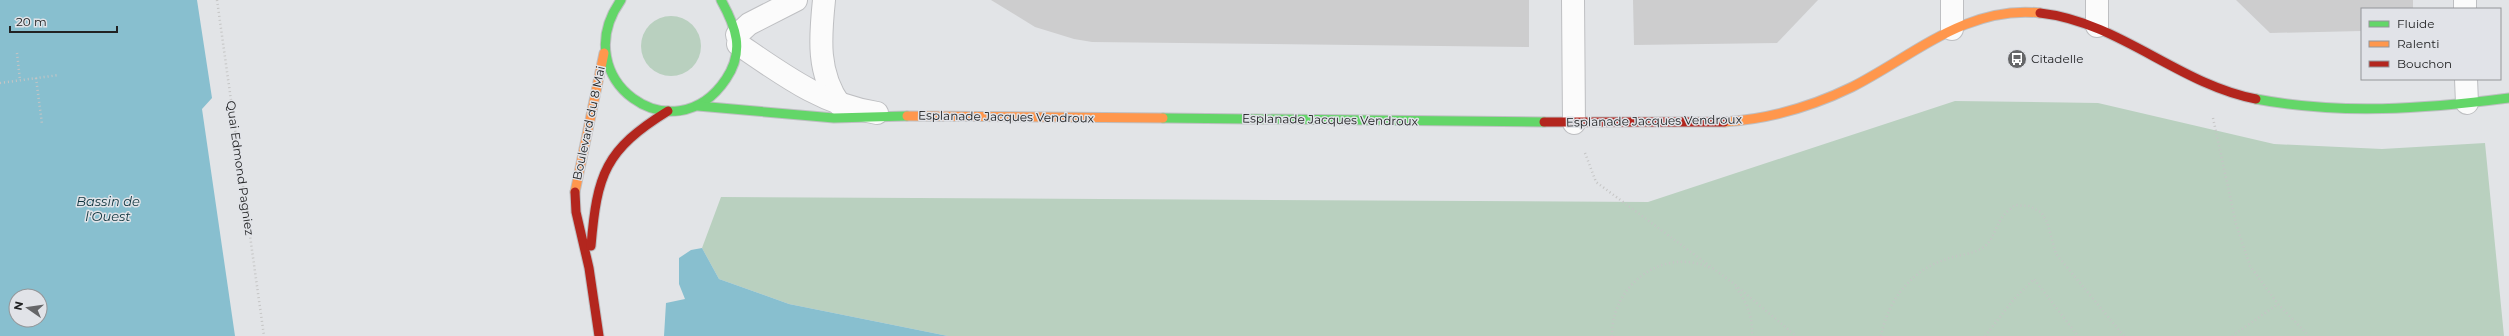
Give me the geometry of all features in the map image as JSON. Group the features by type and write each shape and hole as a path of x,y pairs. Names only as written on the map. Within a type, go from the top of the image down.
{"street":[{"path":"621,0 609,20 605,34 605,49 610,71 622,90 647,107 668,111 683,110 698,106 710,99 725,84 735,65 738,39 730,12 721,0"},
{"path":"738,39 749,24 796,0"},
{"path":"824,0 822,63 831,92 840,105"},
{"path":"1573,0 1574,123"},
{"path":"1952,0 1952,29"},
{"path":"2097,0 2097,26"},
{"name":"Esplanade Jacques Vendroux","path":"698,106 821,117 900,116 1574,123 1732,122 1766,118 1836,94 1952,29 1984,17 2025,12 2066,17 2097,26 2210,86 2273,103 2299,106 2378,108 2467,103 2509,98"},
{"name":"Esplanade Jacques Vendroux","path":"738,39 788,79 840,105 860,110 900,116"},
{"name":"Boulevard du 8 Mai","path":"599,336 589,268 576,212 575,189 605,49"},
{"path":"2466,80 2467,103"},
{"name":"Boulevard du 8 Mai","path":"589,268 595,194 608,163 634,133 668,111"}],"path":[{"name":"Quai Edmond Pagniez","path":"217,0 264,336"},
{"path":"17,53 20,80"},
{"path":"0,83 59,74"},
{"path":"36,78 42,124"},
{"path":"2210,86 2214,128 2242,246 2250,266 2278,304 2309,336"},
{"path":"1574,123 1596,182 1733,283 1796,336"},
{"path":"1881,336 1885,316 1905,285 1919,272 1933,265 1985,246 2003,215 2015,205 2029,206 2041,212 2047,222 2056,254 2124,336"},
{"path":"1612,336 1614,312 1620,299 1639,277 1652,269 1665,264 1694,263 1708,267 1733,283 1747,305 1751,318 1752,336"},
{"path":"1985,336 2014,299 2034,279 2078,336"},
{"path":"2232,336 2278,304"}],"green space":[{"path":"665,16 677,16 688,21 696,29 701,40 699,58 688,71 677,76 665,76 654,71 646,63 641,52 641,40 646,29 654,21"},
{"path":"1955,101 2098,103 2274,144 2382,149 2485,143 2504,336 948,336 789,304 719,279 702,248 721,197 1648,202"}],"water":[{"name":"Bassin de l'Ouest","path":"0,0 197,0 212,98 202,109 235,336 0,336"},
{"path":"702,248 719,279 789,304 948,336 664,336 666,303 685,299 679,284 679,258 691,250"}],"building":[{"path":"991,0 1529,0 1529,47 1092,42 1074,39 1035,27"},
{"path":"1633,0 1818,0 1777,43 1634,45"},
{"path":"2236,0 2413,0 2413,8 2361,8 2361,31 2270,33"}],"traffic: fast":[{"path":"621,0 607,29 606,57 616,80 633,98 655,109 680,111 704,101 726,79 732,69 737,49 736,39 731,20 721,0"},
{"path":"2256,99 2319,107 2382,109 2445,105 2509,98"},
{"path":"698,106 834,118 907,116"},
{"path":"1163,118 1544,122"}],"traffic: slow":[{"path":"1724,122 1774,115 1806,106 1837,94 1875,75 1942,35 1988,17 2013,13 2040,13"},
{"path":"575,192 604,53"},
{"path":"907,116 1163,118"}],"traffic: jam":[{"path":"2040,13 2069,19 2097,28 2123,40 2174,68 2228,91 2256,99"},
{"path":"591,246 593,221 597,200 601,182 608,166 630,138 668,111"},
{"path":"1544,122 1724,122"},
{"path":"575,192 576,212 589,268 599,336"}],"place":[{"name":"Citadelle","path":"2017,59"}]}
